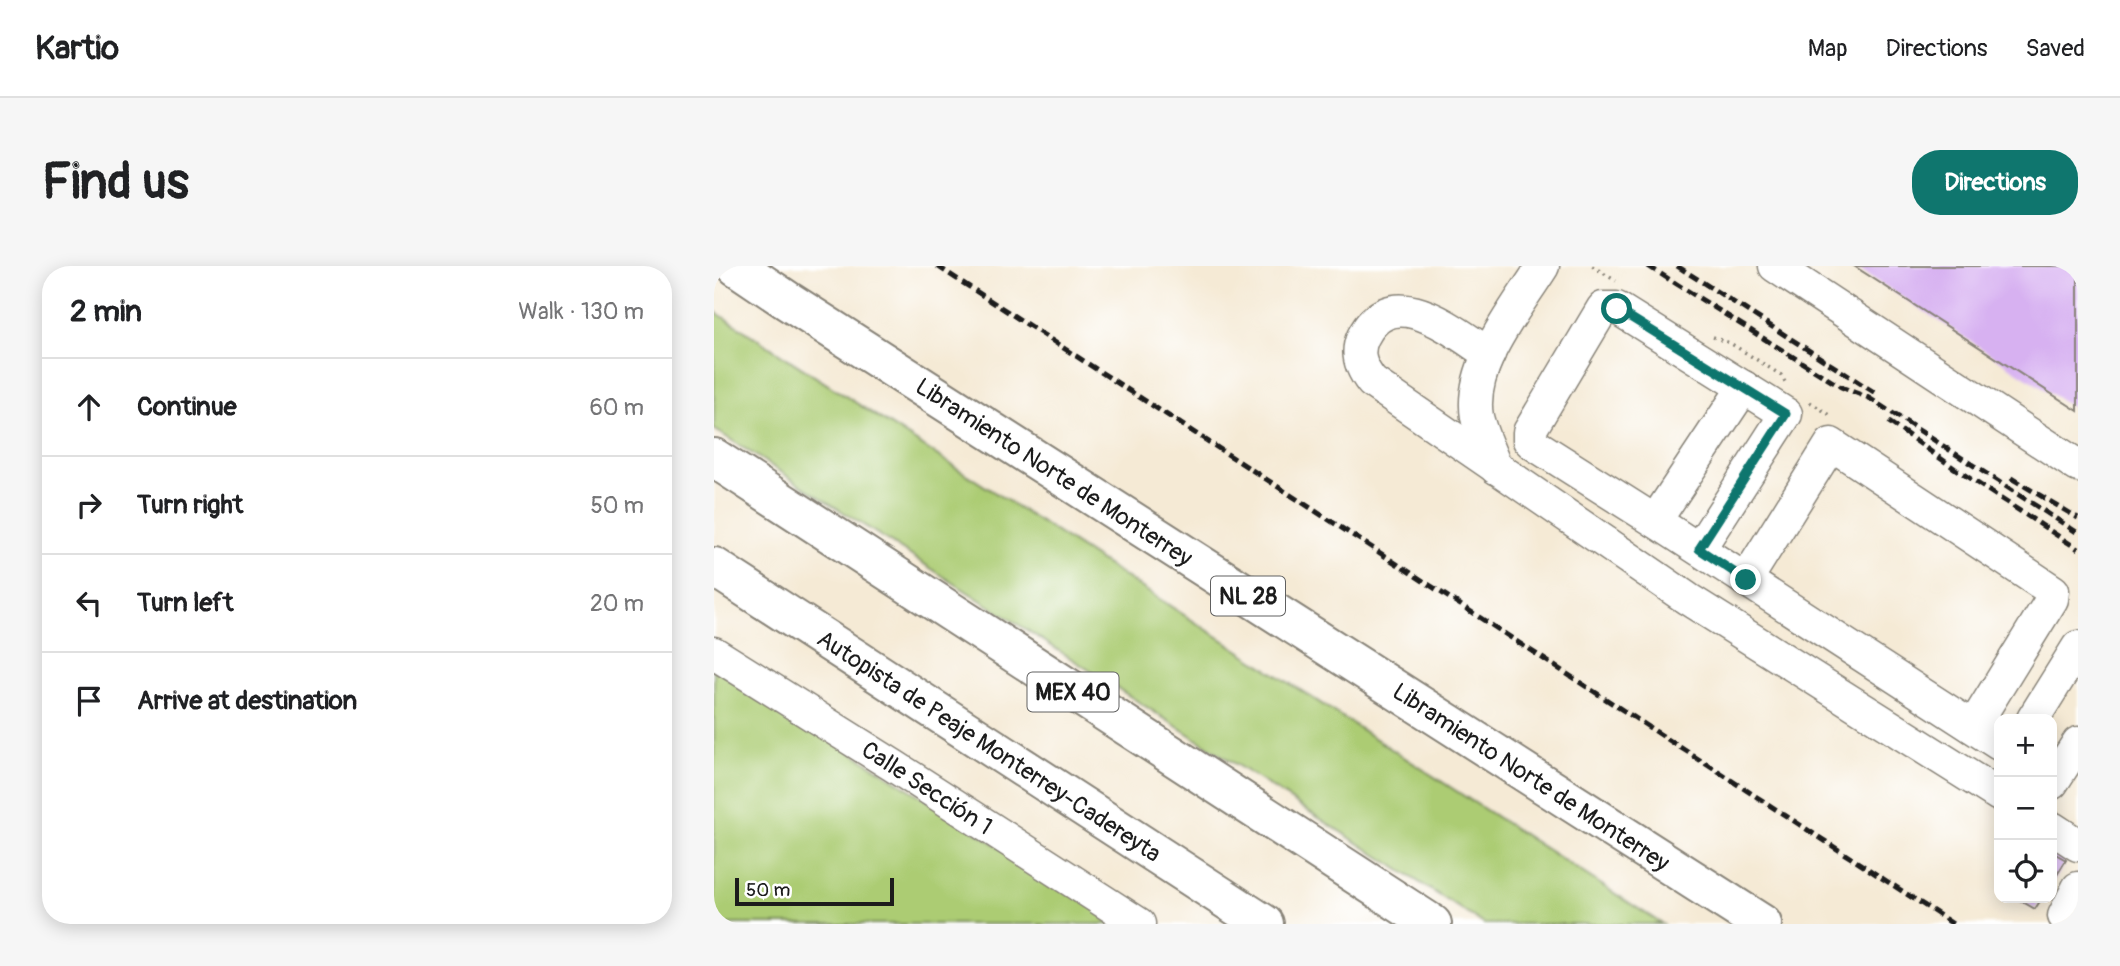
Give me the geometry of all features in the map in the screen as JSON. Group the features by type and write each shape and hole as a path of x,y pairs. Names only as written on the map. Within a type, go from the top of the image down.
{"main road":[{"name":"Libramiento Norte de Monterrey","path":"736,266 788,302 1762,924"},
{"path":"714,279 838,356 1451,755 1718,924"},
{"name":"MEX 40","path":"714,458 1432,924"},
{"name":"Autopista de Peaje Monterrey-Cadereyta","path":"714,567 1264,924"}],"street":[{"path":"1496,468 1477,416 1476,390 1480,372 1543,266"},
{"path":"1775,266 2078,466"},
{"path":"1699,549 1786,414 1617,309 1608,307 1599,312 1529,432 1529,440 1994,741"},
{"path":"1489,354 1434,320 1413,311 1395,310 1383,314 1370,326 1361,341 1359,357 1362,369 1372,382 1496,468 1688,599 1994,792"},
{"path":"1655,521 1744,387"},
{"path":"1746,580 1832,444 2053,591 2052,599 1973,727"},
{"path":"2036,714 2078,647"},
{"name":"Calle Sección 1","path":"714,653 1139,924"},
{"path":"2059,784 2078,743"},
{"path":"2057,831 2078,845"},
{"path":"2072,924 2064,916 2078,888"}],"green space":[{"path":"714,311 1662,924 1484,924 714,429"},
{"path":"714,664 1120,924 714,924"}],"building":[{"path":"1854,266 2078,266 2078,411"},
{"path":"2057,855 2066,860 2057,875"},
{"path":"2025,903 2039,903 2035,909"}],"railway":[{"path":"937,266 1953,924"},
{"path":"1648,266 1841,387 1869,398 2078,533"},
{"path":"1677,266 1877,394"},
{"path":"1889,422 2078,549"},
{"path":"2011,478 2078,518"}],"route":[{"path":"1617,309 1786,414 1699,549 1746,580"}]}
